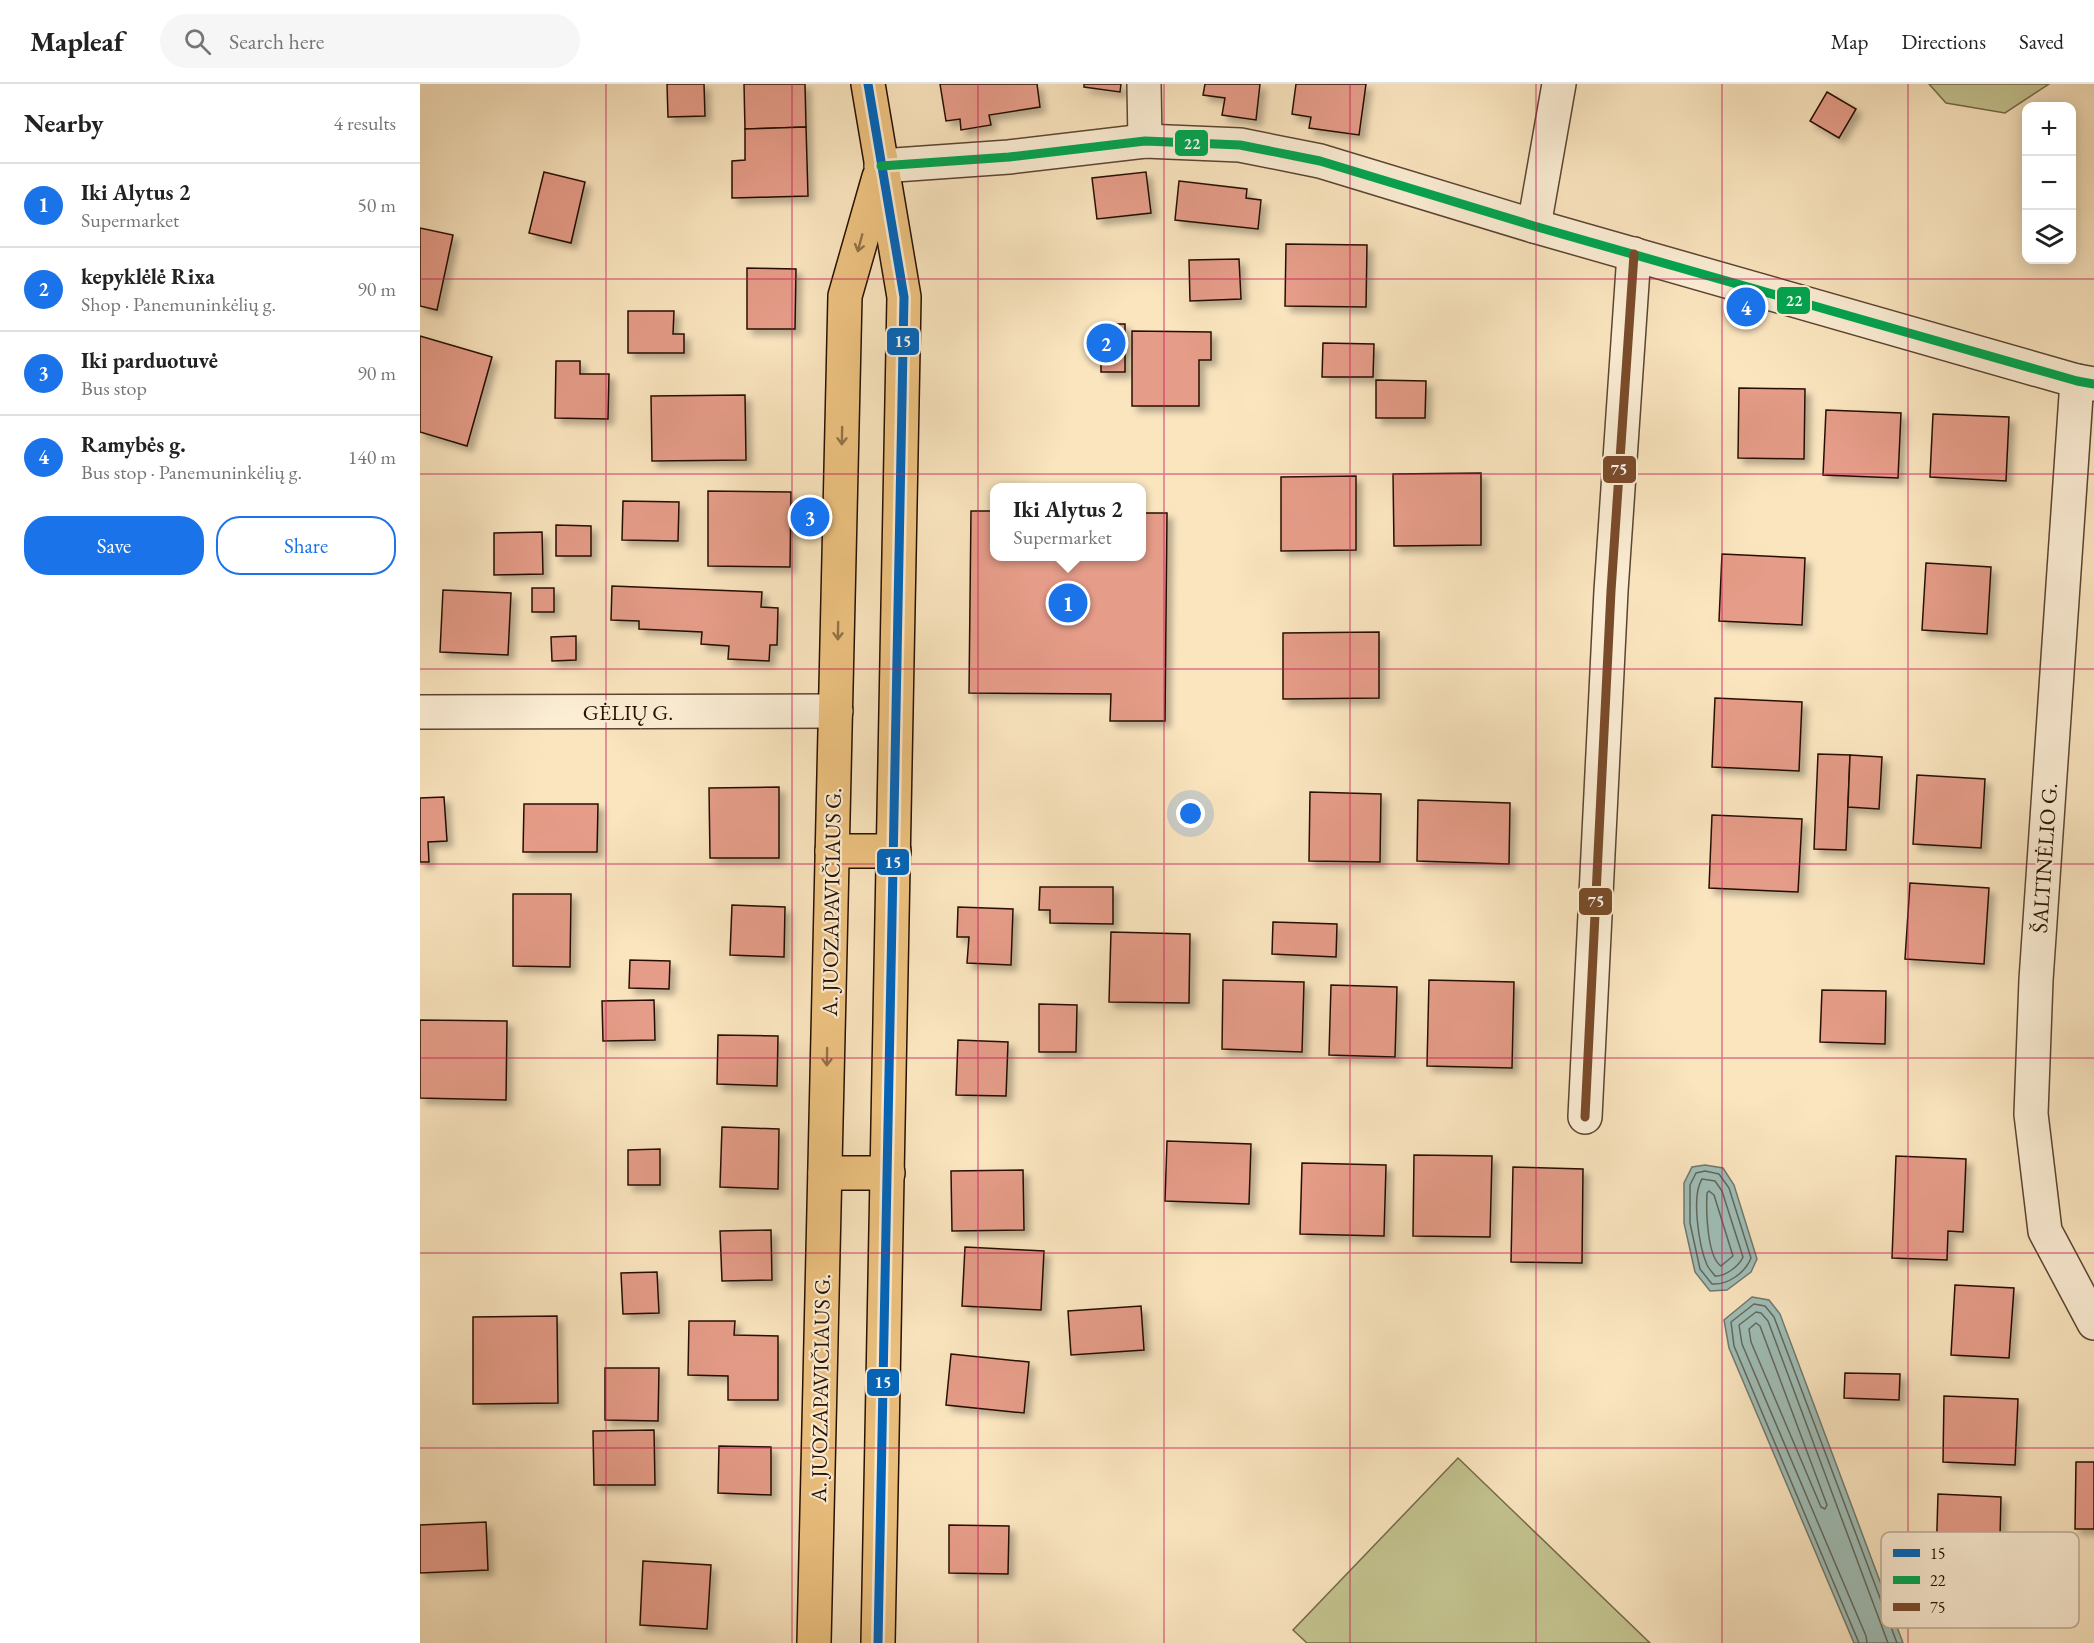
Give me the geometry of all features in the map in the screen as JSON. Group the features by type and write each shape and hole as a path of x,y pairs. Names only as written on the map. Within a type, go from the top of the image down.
{"main road":[{"name":"A. JUOZAPAVIČIAUS G.","path":"868,84 904,297 878,1643"},
{"name":"A. JUOZAPAVIČIAUS G.","path":"814,1643 845,296 881,166"},
{"path":"832,851 894,851"},
{"path":"825,1173 888,1173"}],"street":[{"path":"1144,84 1145,141"},
{"path":"1534,225 1559,84"},
{"path":"881,166 1009,157 1145,141 1240,145 1320,161 1634,254 2085,382"},
{"path":"1585,1117 1611,591 1634,254"},
{"name":"ŠALTINĖLIO G.","path":"2085,382 2036,980 2031,1114 2045,1231 2094,1323"},
{"name":"GĖLIŲ G.","path":"420,712 836,711"}],"green space":[{"path":"1929,84 2049,84 2005,113 1946,103"},
{"path":"1458,1458 1650,1643 1307,1643 1293,1630"}],"water":[{"path":"1705,1165 1723,1168 1734,1185 1757,1259 1751,1272 1727,1290 1710,1291 1695,1272 1684,1223 1684,1183 1692,1167"},
{"path":"1752,1297 1769,1300 1780,1314 1881,1584 1881,1628 1897,1628 1903,1643 1854,1643 1729,1348 1724,1320"}],"building":[{"path":"667,84 704,84 705,116 668,117"},
{"path":"744,84 805,84 806,127 745,129"},
{"path":"940,84 1037,84 1040,107 989,115 991,125 961,130 960,119 946,121"},
{"path":"1084,84 1121,84 1120,92 1084,87"},
{"path":"1205,84 1260,84 1256,120 1222,115 1225,98 1203,95"},
{"path":"1296,84 1366,84 1359,135 1309,128 1311,117 1292,114"},
{"path":"1827,92 1856,109 1839,138 1810,121"},
{"path":"806,127 808,196 732,198 732,161 745,160 745,129"},
{"path":"544,172 585,182 571,243 529,233"},
{"path":"1146,172 1151,213 1097,219 1092,178"},
{"path":"1179,181 1247,189 1246,198 1261,200 1258,229 1175,220"},
{"path":"420,228 453,235 437,310 420,306"},
{"path":"1286,244 1367,245 1366,307 1285,306"},
{"path":"1239,259 1241,299 1190,301 1189,260"},
{"path":"747,268 796,269 795,329 747,329"},
{"path":"628,311 674,311 673,334 684,334 684,353 628,353"},
{"path":"1101,324 1125,324 1125,372 1101,372"},
{"path":"1132,331 1211,332 1211,360 1199,360 1199,406 1132,406"},
{"path":"420,336 492,357 467,446 420,432"},
{"path":"1323,343 1374,344 1373,377 1322,377"},
{"path":"556,361 580,361 580,374 609,374 608,419 555,418"},
{"path":"1376,380 1426,381 1425,418 1376,418"},
{"path":"1739,388 1805,389 1804,459 1738,458"},
{"path":"745,395 746,460 652,461 651,396"},
{"path":"1826,410 1901,413 1898,478 1823,475"},
{"path":"1933,414 2009,417 2006,481 1930,477"},
{"path":"1481,473 1481,545 1394,546 1393,474"},
{"path":"1356,476 1356,550 1281,551 1281,477"},
{"path":"708,491 791,492 790,567 708,566"},
{"path":"623,501 679,502 678,541 622,540"},
{"path":"971,511 990,511 990,561 1146,561 1146,513 1167,513 1165,721 1110,721 1111,694 969,693"},
{"path":"556,525 591,526 591,556 556,556"},
{"path":"542,532 543,574 494,575 494,533"},
{"path":"1722,554 1805,558 1802,625 1719,621"},
{"path":"1926,563 1991,567 1987,634 1922,630"},
{"path":"612,586 762,592 761,607 778,608 777,645 770,645 769,661 728,659 729,646 701,644 702,632 639,629 639,621 611,620"},
{"path":"532,588 554,588 554,612 532,612"},
{"path":"443,590 511,593 508,655 440,652"},
{"path":"1379,632 1379,698 1283,699 1283,633"},
{"path":"576,636 576,660 552,661 551,637"},
{"path":"1715,698 1802,702 1799,771 1712,767"},
{"path":"1818,754 1850,755 1846,850 1814,849"},
{"path":"1850,755 1882,757 1879,809 1848,807"},
{"path":"1917,775 1985,779 1981,848 1913,844"},
{"path":"779,787 779,858 710,858 709,788"},
{"path":"1310,792 1381,794 1380,862 1309,861"},
{"path":"444,797 447,841 428,842 429,862 420,862 420,798"},
{"path":"1418,800 1510,803 1509,864 1417,861"},
{"path":"524,804 598,804 597,852 523,852"},
{"path":"1712,815 1802,819 1798,892 1709,888"},
{"path":"1910,883 1989,888 1984,964 1905,959"},
{"path":"1040,887 1113,887 1113,924 1050,923 1050,910 1039,910"},
{"path":"513,894 571,894 570,967 513,966"},
{"path":"732,905 785,907 784,957 730,955"},
{"path":"958,907 1013,909 1011,965 967,963 969,937 957,937"},
{"path":"1273,922 1337,924 1336,957 1272,954"},
{"path":"1111,932 1190,934 1189,1003 1109,1002"},
{"path":"630,960 670,961 669,989 629,988"},
{"path":"1223,980 1304,982 1302,1052 1222,1049"},
{"path":"1429,980 1514,982 1512,1068 1427,1066"},
{"path":"1331,985 1397,987 1395,1057 1329,1055"},
{"path":"1822,990 1886,991 1885,1044 1820,1042"},
{"path":"654,1000 655,1040 603,1041 602,1001"},
{"path":"1039,1004 1077,1005 1076,1052 1039,1052"},
{"path":"420,1020 507,1021 506,1100 420,1098"},
{"path":"718,1035 778,1036 777,1086 717,1084"},
{"path":"958,1040 1008,1042 1006,1096 956,1095"},
{"path":"722,1127 779,1129 778,1189 720,1187"},
{"path":"1167,1141 1251,1144 1249,1204 1165,1201"},
{"path":"660,1149 660,1185 628,1185 628,1150"},
{"path":"1414,1155 1492,1156 1490,1237 1413,1236"},
{"path":"1896,1156 1966,1159 1963,1232 1948,1231 1947,1260 1892,1258"},
{"path":"1302,1163 1386,1165 1384,1236 1300,1234"},
{"path":"1513,1167 1583,1169 1582,1263 1511,1262"},
{"path":"1023,1170 1024,1230 952,1231 951,1171"},
{"path":"771,1230 772,1280 722,1281 720,1231"},
{"path":"965,1247 1044,1251 1041,1310 962,1306"},
{"path":"657,1272 659,1313 623,1314 621,1273"},
{"path":"1955,1285 2014,1288 2009,1358 1951,1355"},
{"path":"1141,1306 1144,1350 1071,1355 1068,1311"},
{"path":"557,1316 558,1403 473,1404 473,1317"},
{"path":"689,1321 735,1321 734,1335 778,1336 778,1400 728,1400 728,1376 688,1375"},
{"path":"951,1354 1029,1362 1024,1413 946,1405"},
{"path":"605,1368 659,1368 658,1421 605,1420"},
{"path":"1845,1373 1900,1374 1899,1400 1844,1398"},
{"path":"1944,1396 2018,1399 2015,1465 1943,1462"},
{"path":"654,1430 655,1485 594,1485 593,1431"},
{"path":"719,1446 771,1447 771,1495 718,1493"},
{"path":"2076,1462 2094,1462 2094,1529 2075,1529"},
{"path":"1938,1494 2001,1497 2000,1532 1937,1532"},
{"path":"486,1522 488,1570 420,1573 420,1525"},
{"path":"949,1525 1009,1526 1008,1574 949,1573"},
{"path":"643,1561 711,1565 707,1629 640,1625"}],"transit line":[{"name":"15","path":"868,84 904,297 878,1643"},
{"name":"22","path":"881,166 1009,157 1145,141 1240,145 1320,161 1534,226 2094,384"},
{"name":"75","path":"1585,1117 1611,591 1634,254"}],"place":[{"name":"Ramybės g.","path":"1746,307"},
{"name":"kepyklėlė Rixa","path":"1106,343"},
{"name":"Iki parduotuvė","path":"810,517"},
{"name":"Iki Alytus 2","path":"1068,603"}]}
